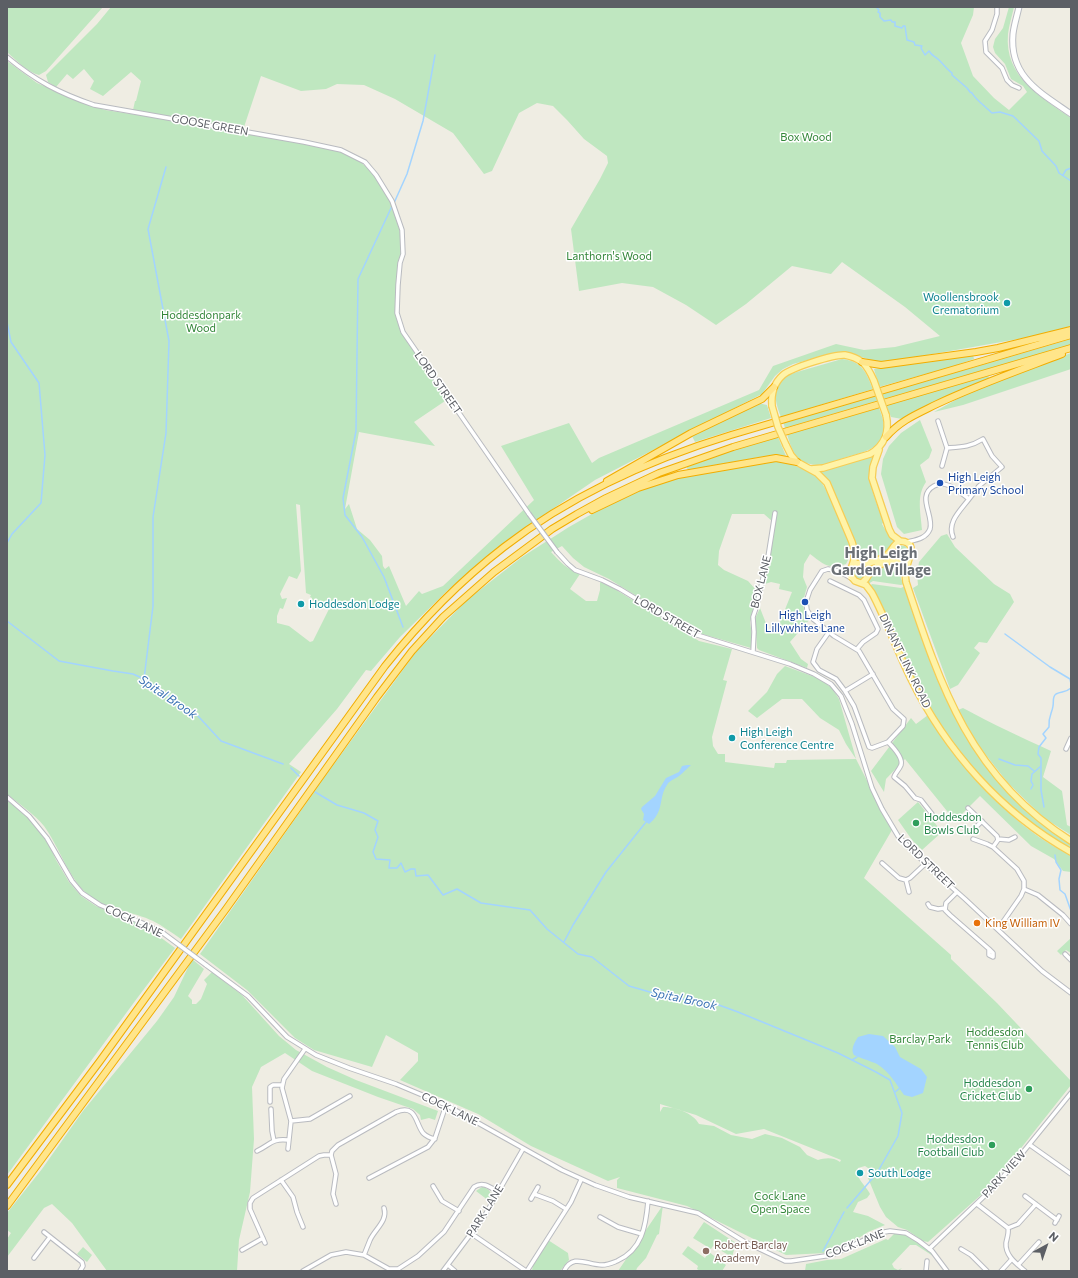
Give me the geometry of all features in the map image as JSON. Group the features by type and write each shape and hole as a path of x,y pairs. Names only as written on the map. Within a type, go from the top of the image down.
{"highway":[{"path":"862,362 880,365 976,352 1071,330"},
{"path":"583,496 659,460 708,442 1071,335"},
{"path":"886,437 896,426 947,399 1071,349"},
{"path":"7,1206 217,922 394,674 448,612 494,572 552,529 612,494 695,459 733,446 1071,349"},
{"path":"7,1185 216,902 366,690 403,643 437,607 471,574 504,546 621,472 712,422 762,399 774,387"},
{"path":"552,529 616,498 662,479 694,471 776,458 797,462"}],"main road":[{"path":"1019,7 1012,43 1013,54 1017,66 1023,76 1040,93 1071,114"},
{"path":"908,560 889,561 877,566 862,583 851,578 850,572 854,554 852,542 831,490 823,478 797,462 791,455 778,427 772,406 772,395 774,387 783,374 801,366 845,355 862,362 871,374 886,415 888,428 886,437 879,448 873,466 874,485 892,535 911,549"},
{"path":"809,469 823,468 870,454 879,448"},
{"path":"852,567 860,563 869,563 883,558 889,553 894,545 903,542"},
{"name":"DINANT LINK ROAD","path":"911,549 911,555 908,560 905,576 911,598 941,682 966,732 993,771 1017,798 1040,819 1071,841"},
{"name":"DINANT LINK ROAD","path":"862,583 868,587 872,593 900,657 919,694 938,726 960,756 993,793 1022,819 1047,838 1071,852"}],"street":[{"path":"997,7 997,14 992,30 985,41 986,52 1002,68 1007,80 1012,85 1019,88"},
{"name":"GOOSE GREEN","path":"7,57 38,81 76,98 103,107 216,125 248,133 304,142 341,150 365,162"},
{"name":"LORD STREET","path":"365,162 376,175 392,201 402,230 403,254 398,279 397,313 403,332 421,360 557,552 575,570 615,587 694,634 781,660 808,671 828,682 841,696 850,717 870,781 882,809 898,836 925,864 998,929 1042,971 1071,993"},
{"path":"938,421 947,448 942,466"},
{"path":"947,448 972,445 983,439 992,456 1002,467 979,486 952,522 951,532 953,537"},
{"path":"911,549 917,540 926,534 930,529 925,499 928,492 933,487 939,484 947,484 969,499"},
{"name":"BOX LANE","path":"753,652 754,632 752,617 757,604 768,557 775,513"},
{"path":"903,542 917,540"},
{"path":"839,571 852,567"},
{"path":"829,632 817,649 813,662 819,670 836,680 845,691 854,706 869,747 872,748 888,742 903,726 905,721 892,709 873,674 857,649 829,632 809,614 806,607 806,602 813,584 822,571 828,569 839,571 851,578"},
{"path":"830,581 859,595 864,600 878,629 876,634 863,642 857,649"},
{"path":"845,691 873,674"},
{"path":"1066,749 1071,738"},
{"path":"888,742 901,760 901,765 894,777 905,786 915,798 921,800 932,814"},
{"name":"COCK LANE","path":"7,797 28,816 47,838 72,881 82,893 100,906 163,933 248,996 280,1030 305,1049 330,1061 396,1084 446,1105 581,1180 629,1197 698,1213 745,1242 785,1261 832,1255 885,1231 906,1233 929,1249 946,1271"},
{"path":"968,808 996,834 998,839"},
{"path":"976,827 982,821"},
{"path":"998,839 1010,840 1015,837"},
{"path":"973,839 993,847 1020,872 1024,881 1024,889 998,929"},
{"path":"993,847 998,839"},
{"path":"882,863 900,878 906,880"},
{"path":"906,880 925,864"},
{"path":"906,880 909,892"},
{"path":"1024,889 1038,895 1063,915 1071,924"},
{"path":"945,908 946,903 957,892"},
{"path":"928,904 932,908 945,908"},
{"path":"945,908 950,915 989,949"},
{"path":"1065,954 1071,960"},
{"path":"288,1149 291,1121 282,1091 282,1085 284,1079 305,1049"},
{"path":"264,1085 270,1087 273,1085 282,1085"},
{"path":"270,1087 270,1102"},
{"name":"PARK VIEW","path":"929,1249 998,1183 1071,1093"},
{"path":"291,1121 310,1119 350,1096"},
{"path":"369,1178 425,1150 432,1144 446,1105"},
{"path":"271,1109 274,1141"},
{"path":"336,1204 333,1194 336,1174 331,1155 334,1148 338,1145 400,1110 412,1113 417,1119 422,1132 428,1137 434,1139"},
{"path":"257,1151 274,1141 288,1140"},
{"path":"1030,1145 1071,1174"},
{"name":"PARK LANE","path":"444,1271 472,1234 523,1149"},
{"path":"266,1242 251,1212 250,1203 255,1195 319,1156 324,1154 331,1155"},
{"path":"281,1180 293,1197 303,1227"},
{"path":"472,1234 527,1271 575,1196 581,1180"},
{"path":"303,1271 336,1254 351,1252 364,1256 389,1269 399,1270 426,1250 444,1232 472,1190 477,1185 486,1184 498,1192"},
{"path":"433,1186 442,1200 458,1211"},
{"path":"531,1199 538,1188"},
{"path":"534,1194 549,1199 566,1210"},
{"path":"1025,1196 1057,1220"},
{"path":"564,1271 569,1264 573,1262 580,1261 603,1265 627,1256 633,1250 642,1234 646,1219 648,1201"},
{"path":"977,1204 1008,1228 1009,1233 1006,1249 1008,1255 1025,1271"},
{"path":"1008,1228 1018,1224 1036,1204"},
{"path":"364,1256 370,1240 384,1220 384,1208"},
{"path":"600,1217 622,1228 642,1234"},
{"path":"44,1232 82,1262 83,1266 80,1271"},
{"path":"34,1258 50,1237"},
{"path":"242,1250 263,1238"},
{"path":"1018,1265 1039,1242"},
{"path":"961,1249 971,1255 987,1271"},
{"path":"1001,1271 1012,1259"},
{"path":"926,1271 927,1261"},
{"path":"448,1265 455,1271"}],"green space":[{"path":"7,7 103,7 46,71 39,75 26,69 7,52"},
{"path":"111,7 974,7 973,15 961,43 973,76 994,98 1009,110 1027,92 1023,86 1011,79 1005,64 995,53 993,47 995,39 1003,28 1009,7 1014,7 1008,34 1008,49 1018,74 1037,94 1071,118 1071,327 1030,337 893,361 877,362 845,352 835,353 793,364 783,369 775,376 762,394 595,480 541,517 495,550 447,591 400,637 371,671 366,670 337,709 289,764 301,772 181,939 153,921 102,904 88,895 69,871 44,826 31,813 7,794 7,61 37,83 105,110 224,128 338,150 359,161 374,173 395,210 402,242 397,321 403,334 448,399 414,422 435,446 359,432 345,509 349,504 357,529 370,540 382,556 383,566 385,569 389,566 406,606 419,591 422,594 443,586 534,500 501,446 569,423 592,463 599,458 759,390 773,366 836,344 864,350 895,347 940,336 905,307 842,262 831,274 792,266 746,304 716,325 686,305 653,287 622,283 579,291 571,229 608,163 607,156 584,139 553,106 537,103 519,113 492,171 484,174 453,133 395,99 364,85 337,84 326,89 301,91 261,76 243,130 133,110 141,81 131,72 103,96 90,89 94,81 84,69 73,79 67,74 56,87 48,82 46,75 97,24","holes":["296,504 300,505 306,593 311,595 310,597 312,600 329,609 313,641 310,642 289,626 277,623 277,616 280,608 283,609 287,598 282,599 280,594 289,576 297,579 301,571"]},
{"path":"1071,339 1071,345 884,399 882,394"},
{"path":"1071,353 1071,369 963,405 934,412 975,389"},
{"path":"973,355 974,359 951,367 879,387 874,369"},
{"path":"842,359 849,360 859,365 868,377 873,389 781,417 777,404 776,393 777,388 784,378 790,374"},
{"path":"988,375 989,378 902,419 891,417 886,405"},
{"path":"876,396 877,401 785,428 783,422"},
{"path":"758,403 767,405 771,418 695,442 692,436"},
{"path":"879,408 883,420 883,436 880,442 867,451 817,465 805,462 796,456 793,451 787,434"},
{"path":"920,420 932,450 929,458 920,465 926,482 920,499 922,530 904,534 897,527 881,474 883,459 889,446 901,433"},
{"path":"778,437 786,456 777,455 760,457 688,470 686,466 727,452"},
{"path":"873,456 870,474 872,490 884,522 882,524 894,541 885,554 870,560 857,560 856,546 834,491 827,479 819,472"},
{"path":"780,460 795,465 819,479 823,484 842,523 849,541 850,552 846,564 840,566 826,565 810,554 804,564 803,577 807,587 803,601 804,611 810,619 790,642 801,659 808,664 807,668 757,648 755,619 760,608 769,631 778,627 792,592 779,589 780,584 771,582 765,584 774,534 773,522 764,514 732,514 719,551 718,565 724,570 748,581 757,591 755,608 750,622 753,642 751,648 695,632 609,579 584,567 562,546 551,552 564,565 580,574 570,589 586,601 597,601 600,590 600,582 613,588 699,641 732,649 723,680 727,681 712,737 713,746 718,754 725,754 725,762 774,768 775,763 786,763 787,760 856,759 892,830 864,878 951,955 951,959 997,1003 1071,1081 1071,1085 991,1186 928,1242 923,1241 907,1230 898,1227 886,1217 880,1207 868,1178 868,1168 865,1166 858,1168 857,1172 861,1182 870,1194 867,1198 858,1202 853,1212 868,1216 885,1225 868,1232 835,1251 826,1253 786,1255 687,1206 617,1188 617,1180 620,1177 608,1181 531,1146 478,1114 400,1080 418,1061 418,1053 386,1035 372,1067 314,1050 295,1038 247,990 200,954 326,775 416,652 467,600 522,557 569,527 627,494 679,477","holes":["660,1104 675,1108 663,1107 660,1112","681,1110 696,1115 736,1134 764,1129 841,1160 840,1162 829,1158 818,1160 807,1155 800,1147 782,1138 765,1134 752,1139 731,1135 714,1126 699,1124 693,1117"]},
{"path":"947,534 955,547 994,584 1010,594 1014,602 987,643 979,642 974,648 980,653 958,685 950,689 913,588 918,585 917,574 919,562 941,536"},
{"path":"897,545 905,546 907,548 907,553 903,557 891,558 895,553 894,551"},
{"path":"887,564 904,564 901,579 904,584 901,585 873,581 868,584 867,583 876,570"},
{"path":"868,566 869,568 865,572 866,574 862,579 853,575 853,570 855,568"},
{"path":"872,584 901,588 905,586 935,673 947,701 970,743 998,782 1032,815 1071,844 1071,849 1045,833 998,795 977,773 958,749 924,698 910,671 881,604 870,586"},
{"path":"785,666 820,679 832,688 839,699 856,759 839,730 820,718 802,699 782,699 757,718 748,711 767,692 777,674"},
{"path":"963,708 1051,751 1043,777 1062,791 1067,825 1071,827 1071,835 1044,818 1008,783 978,745 958,710"},
{"path":"928,715 964,765 1007,811 1039,837 1071,856 1071,872 1063,871 1054,859 1031,846 980,796 955,821 905,759 886,779 884,792 871,771 911,718 916,724"},
{"path":"7,800 28,818 39,831 50,846 56,860 69,882 81,896 96,906 145,926 175,948 7,1175"},
{"path":"918,802 942,832 922,850 912,840 898,820"},
{"path":"1071,938 1071,953 1066,950 1061,955 1057,951"},
{"path":"192,959 204,969 188,996 192,1000 192,1004 196,1004 201,999 207,984 204,980 212,972 242,995 279,1036 296,1050 327,1067 356,1080 438,1111 435,1120 429,1118 421,1120 420,1115 413,1109 312,1071 285,1053 261,1067 252,1087 254,1139 250,1192 239,1240 237,1271 107,1271 72,1223 52,1204 44,1208 7,1257 7,1239 11,1233 7,1230 7,1213 42,1169 83,1111 157,1021 174,997"},
{"path":"482,1187 489,1190 491,1194 489,1201 476,1191"},
{"path":"663,1205 659,1234 657,1235 646,1258 636,1271 618,1271"},
{"path":"704,1222 736,1243 732,1257 713,1246 711,1249 693,1238"},
{"path":"896,1232 917,1241 933,1256 916,1245 910,1245 892,1264 894,1268 898,1270 902,1268 899,1271 805,1271 806,1264 841,1259 886,1239 888,1240"},
{"path":"548,1240 568,1253 569,1260 560,1271 532,1271 533,1264"},
{"path":"688,1246 705,1258 709,1252 726,1265 722,1271 700,1271 697,1269 698,1266 682,1254"},
{"path":"83,1247 92,1255 87,1262 77,1254"}],"water":[{"path":"691,765 681,775 667,784 659,809 654,819 649,824 643,820 644,814 641,809 642,807 655,796 666,778 679,772 682,766"},
{"path":"869,1034 883,1036 895,1047 900,1057 921,1069 927,1077 923,1093 912,1097 904,1095 882,1067 854,1055 854,1043 858,1037"}],"waterway":[{"path":"876,7 879,10 878,12 880,13 880,17 884,21 891,20 892,22 895,22 895,26 902,28 905,26 907,40 914,42 915,45 922,46 921,48 925,55 929,51 992,113 1000,112 1013,116 1039,141 1042,151 1056,166 1059,173 1071,181"},
{"path":"394,203 407,174 423,121 435,55"},
{"path":"144,679 153,606 153,517 166,433 169,341 148,229 166,167"},
{"path":"1063,175 1066,170 1071,168"},
{"path":"392,206 358,279 356,431 343,498 345,515 362,537 384,577 403,627"},
{"path":"7,322 11,342 39,383 45,455 41,503 12,534 7,543"},
{"name":"Spital Brook","path":"7,621 59,661 133,674 144,679 198,716 221,741 283,764"},
{"path":"1005,634 1050,667 1070,679 1071,684"},
{"path":"1044,807 1041,790 1041,758 1038,754 1039,747 1046,738 1043,734 1049,727 1054,696 1071,688"},
{"path":"999,759 1015,765 1028,766 1034,771"},
{"path":"1031,789 1033,785 1031,781 1032,774 1041,766"},
{"name":"Spital Brook","path":"291,768 299,776"},
{"name":"Spital Brook","path":"315,792 337,805 364,813 378,821 375,830 378,837 373,852 376,859 390,860 389,868 397,868 401,863 405,872 415,869 416,876 428,875 443,895 457,889 481,903 530,910 547,929 578,954 592,957 629,986 674,999 690,999 716,1004 838,1053 890,1080 902,1113 898,1136 877,1173 847,1208"},
{"path":"564,942 606,872 646,822"},
{"path":"1055,855 1056,862 1061,870 1059,879 1060,890 1065,894 1071,911"},
{"name":"Spital Brook","path":"852,1060 857,1057"},
{"name":"Spital Brook","path":"895,1092 900,1088"},
{"name":"Spital Brook","path":"823,1251 844,1212"}],"place":[{"name":"Woollensbrook Crematorium","path":"1007,303"},
{"name":"High Leigh Primary School","path":"940,483"},
{"name":"High Leigh Lillywhites Lane","path":"805,602"},
{"name":"Hoddesdon Lodge","path":"301,604"},
{"name":"High Leigh Conference Centre","path":"732,738"},
{"name":"Hoddesdon Bowls Club","path":"916,823"},
{"name":"King William IV","path":"977,923"},
{"name":"Hoddesdon Cricket Club","path":"1029,1089"},
{"name":"Hoddesdon Football Club","path":"992,1145"},
{"name":"South Lodge","path":"860,1173"},
{"name":"Robert Barclay Academy","path":"706,1251"}],"district":[{"name":"High Leigh Garden Village","path":"881,562"}],"park label":[{"name":"Box Wood","path":"806,137"},
{"name":"Lanthorn's Wood","path":"609,256"},
{"name":"Hoddesdonpark Wood","path":"201,321"},
{"name":"Hoddesdon Tennis Club","path":"995,1038"},
{"name":"Barclay Park","path":"920,1039"},
{"name":"Cock Lane Open Space","path":"780,1202"}]}
